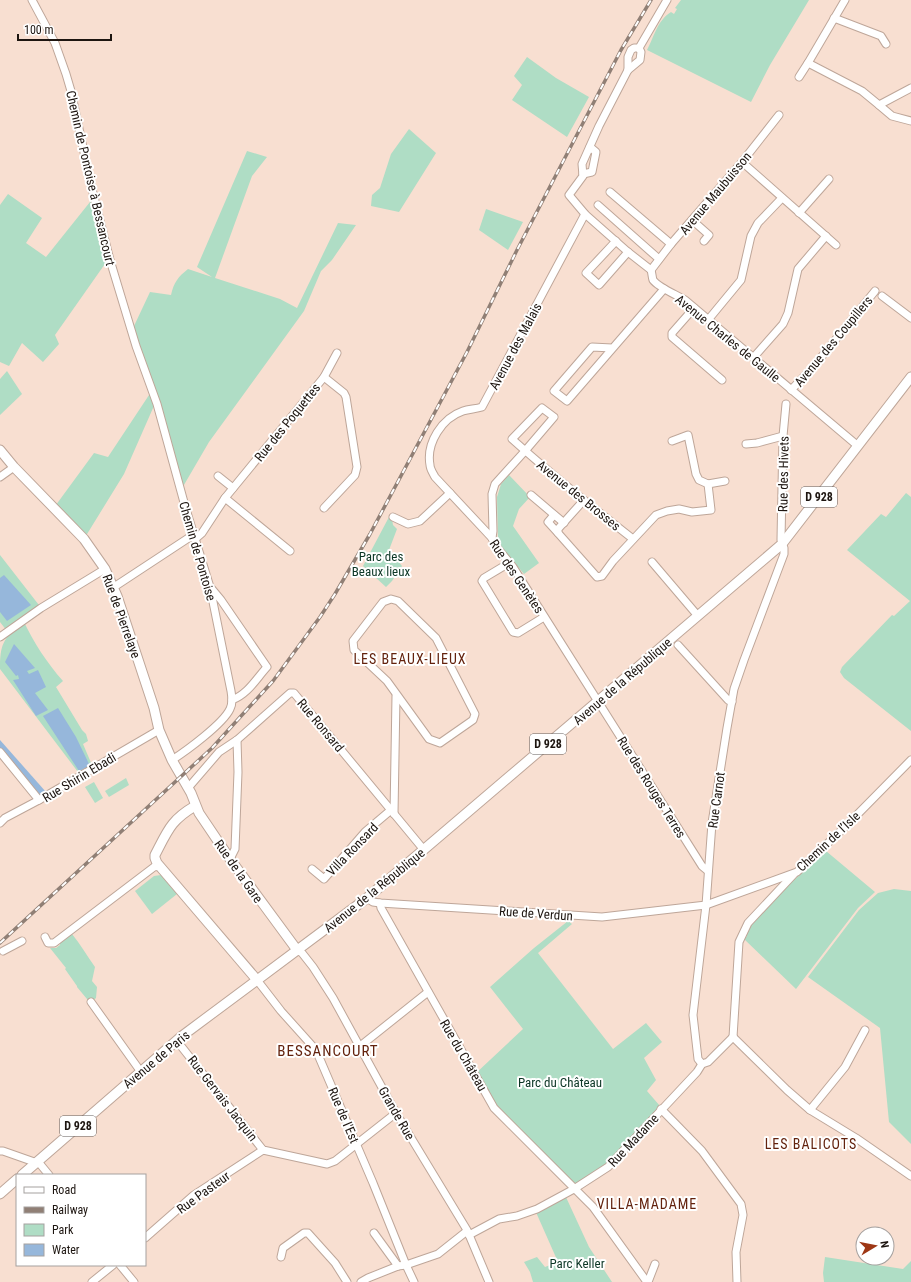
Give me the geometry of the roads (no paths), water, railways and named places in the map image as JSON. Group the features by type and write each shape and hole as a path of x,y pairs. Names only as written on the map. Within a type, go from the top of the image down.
{"main road":[{"name":"Avenue de la République","path":"297,950 367,898 782,544 911,378"},
{"name":"Rue de Pierrelaye","path":"0,450 14,467 84,539 105,569 114,587 154,708 159,730 172,760 188,788"},
{"name":"Rue de la Gare","path":"188,788 195,806 230,859 297,950"},
{"path":"195,806 180,815 171,824 155,855 155,858 160,866 256,980"},
{"name":"Avenue de Paris","path":"23,1174 138,1068 177,1041 297,950"},
{"path":"0,1194 16,1180"}],"street":[{"name":"Chemin de Pontoise à Bessancourt","path":"32,0 55,43 66,74 71,91 90,185 110,260 136,346 157,404"},
{"path":"590,148 596,152 592,172 582,174 582,164 628,70 640,60 641,52 639,48 667,0"},
{"path":"799,77 845,0"},
{"path":"834,18 881,36 886,44"},
{"path":"628,70 628,57 631,50 634,48 639,48"},
{"path":"808,63 862,91 892,116 911,121"},
{"path":"879,105 911,88"},
{"name":"Avenue Maubuisson","path":"651,270 671,244 742,162 779,115"},
{"path":"742,162 836,245"},
{"name":"Avenue Charles de Gaulle","path":"582,174 583,176 568,195 585,214 651,270 653,279 664,289 685,300 858,446"},
{"path":"799,213 830,179"},
{"path":"610,192 671,244"},
{"path":"708,320 742,280 751,236 758,223 782,198"},
{"path":"598,206 659,259"},
{"name":"Avenue des Malais","path":"430,458 431,446 444,423 462,411 482,407 585,214"},
{"path":"692,220 709,235 704,241"},
{"path":"753,358 783,324 788,313 798,269 826,236"},
{"path":"616,241 586,273 599,285 628,252"},
{"path":"612,348 592,347 554,391 567,401 664,289"},
{"name":"Avenue des Coupillers","path":"791,390 814,366 875,291"},
{"path":"882,296 911,318"},
{"path":"694,308 672,333 672,337 722,380"},
{"name":"Rue des Poquettes","path":"114,587 202,533 225,498 324,377 337,353"},
{"path":"324,377 342,391 346,397 357,467 355,475 324,508"},
{"name":"Chemin de Pontoise","path":"157,404 194,537 210,587 232,700"},
{"name":"Rue des Hivets","path":"782,544 783,436 786,404"},
{"name":"Avenue des Brosses","path":"492,538 492,494 495,484 526,451 554,417 542,408 512,439 526,451 584,500 633,539"},
{"path":"672,441 688,435 696,474 700,480 708,484 725,481"},
{"path":"746,444 757,443 783,436"},
{"name":"Rue des Genètes","path":"430,458 430,466 435,477 492,538 495,545 509,563 598,702"},
{"path":"0,477 14,467"},
{"path":"218,476 233,488"},
{"path":"554,515 548,522 597,577 602,576 633,539 656,515 679,509 692,512 711,510 708,484"},
{"path":"393,518 408,524 420,521 450,493"},
{"path":"531,495 564,522"},
{"path":"225,498 290,551"},
{"path":"558,533 558,529 584,500"},
{"name":"Rue Carnot","path":"702,1064 698,1059 693,1015 706,905 712,823 734,689 784,554 782,544"},
{"path":"774,551 781,560"},
{"path":"652,562 698,616"},
{"path":"509,563 496,570 482,581 512,632 518,633 544,617"},
{"path":"0,637 41,608 105,569"},
{"path":"172,760 188,749 223,719 230,709 232,700 245,693 267,668 221,600 210,587"},
{"path":"393,812 396,696 387,681 354,650 353,641 383,602 391,599 398,601 436,638 475,714 474,720 440,743 429,739 396,696"},
{"path":"678,645 728,700 732,702"},
{"name":"Rue Ronsard","path":"188,788 219,752 237,740 290,693 294,693 424,850"},
{"name":"Rue des Rouges Terres","path":"598,702 702,866 708,871"},
{"name":"Rue Shirin Ebadi","path":"0,823 5,818 40,800 159,730"},
{"path":"230,859 235,849 238,772 237,740"},
{"path":"0,752 40,800"},
{"name":"Chemin de l’Isle","path":"706,905 797,872 845,827 911,760"},
{"name":"Villa Ronsard","path":"312,869 324,878 365,832 393,812"},
{"path":"51,943 72,931 154,867 160,866"},
{"path":"797,872 748,923 739,942 733,1037 787,1090 810,1110 856,1138 911,1176"},
{"name":"Rue de Verdun","path":"367,898 373,902 380,903 602,917 706,905"},
{"name":"Rue du Château","path":"380,903 381,908 494,1108 574,1189 578,1190 594,1207 648,1282"},
{"path":"3,951 22,941"},
{"name":"Grande Rue","path":"297,950 302,953 333,998 396,1112 467,1233 489,1282"},
{"name":"Rue de l'Est","path":"256,980 316,1050 354,1145 414,1282"},
{"path":"359,1047 428,992"},
{"path":"91,1002 138,1068"},
{"path":"810,1110 845,1067 865,1030"},
{"name":"Rue Madame","path":"406,1265 440,1253 467,1233 499,1219 517,1216 537,1209 574,1189 608,1167 697,1072 702,1064 708,1062 733,1037"},
{"name":"Rue Gervais Jacquin","path":"177,1041 263,1150 327,1164 335,1161 396,1112"},
{"path":"661,1110 702,1151 741,1204 743,1215 736,1252 737,1282"},
{"name":"Rue Pasteur","path":"146,1237 194,1195 263,1150"},
{"path":"0,1151 36,1162 40,1164 48,1174"},
{"path":"281,1257 283,1248 304,1233 308,1233 335,1263 347,1282"},
{"path":"374,1233 398,1266"},
{"path":"648,1282 655,1264"},
{"path":"361,1282 398,1266 406,1265"},
{"path":"92,1282 112,1266"},
{"path":"121,1266 134,1282"}],"water":[{"path":"4,575 31,605 7,621 0,612 0,578"},
{"path":"14,644 35,668 27,671 29,674 38,670 46,687 35,693 48,710 36,716 13,680 19,679 18,675 16,676 5,662"},
{"path":"58,708 76,737 90,766 79,771 43,716"},
{"path":"0,740 46,792 40,796 0,748"}],"railway":[{"path":"0,943 212,748 273,681 320,617 370,534 467,352 517,250 621,50 651,0"}],"district":[{"name":"LES BEAUX-LIEUX","path":"410,659"},
{"name":"BESSANCOURT","path":"328,1051"},
{"name":"LES BALICOTS","path":"811,1144"},
{"name":"VILLA-MADAME","path":"647,1204"}],"park label":[{"name":"Parc des Beaux lieux","path":"381,564"},
{"name":"Parc du Château","path":"560,1082"},
{"name":"Parc Keller","path":"577,1263"}]}
